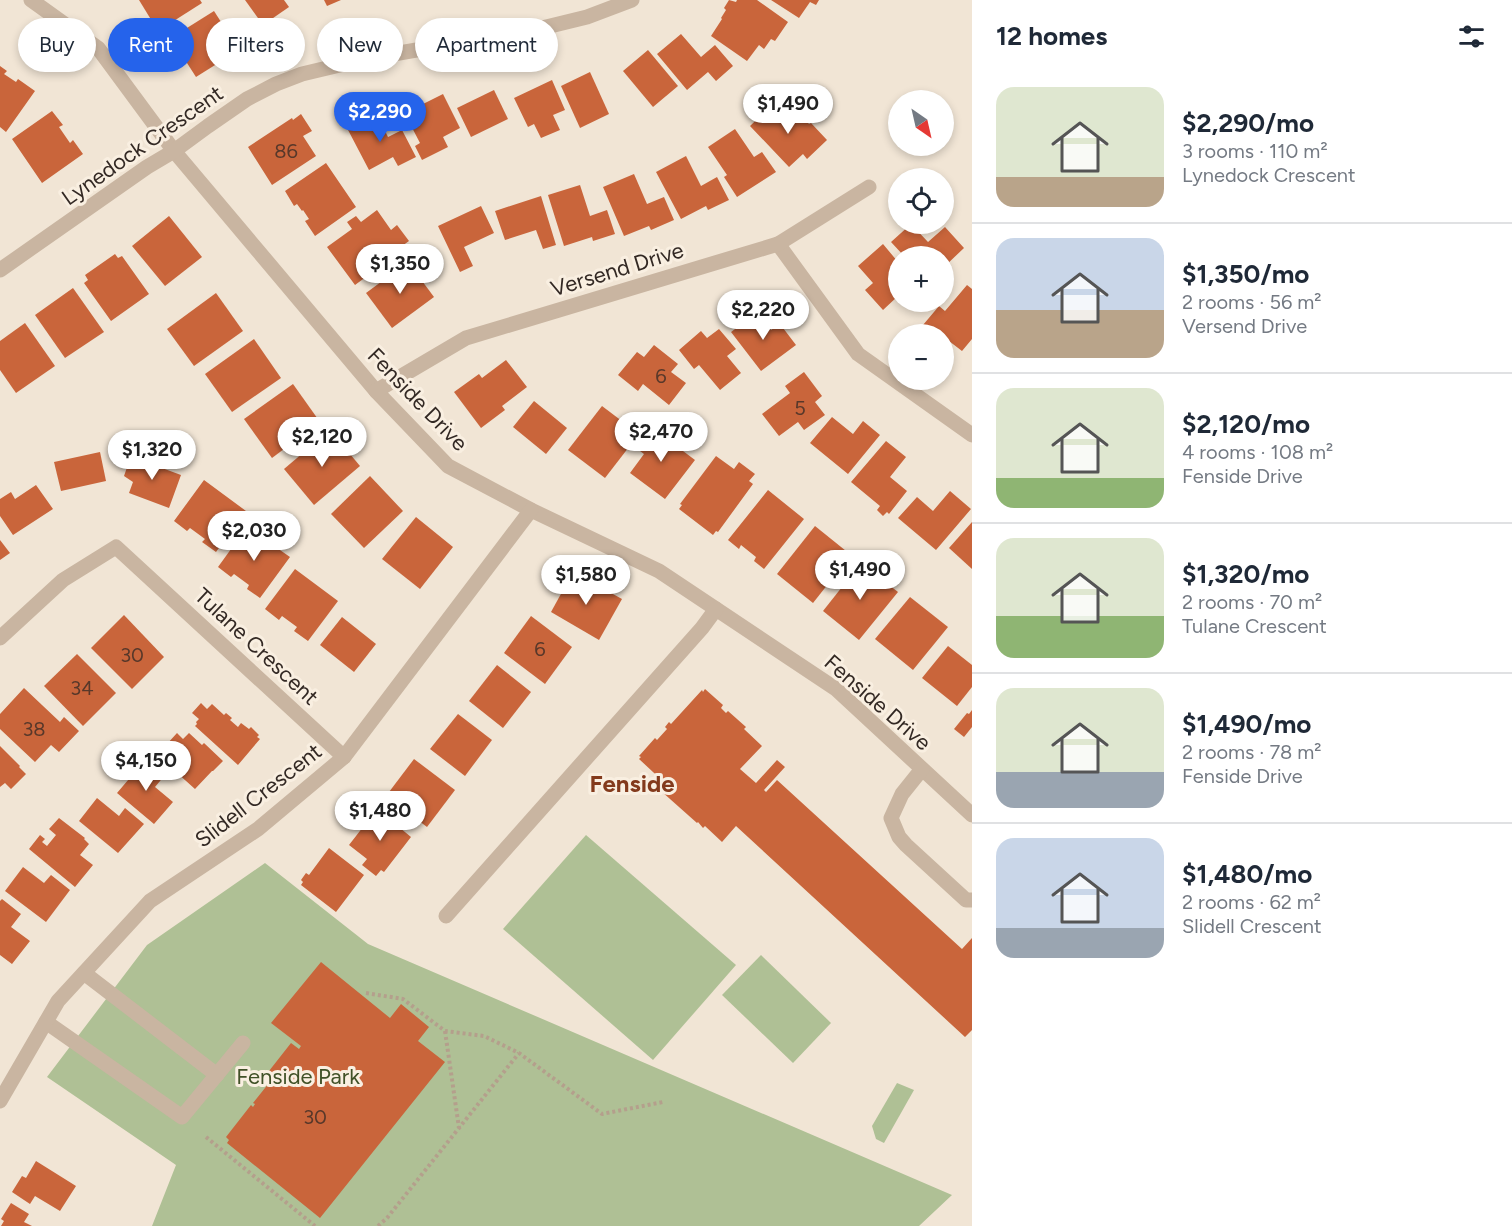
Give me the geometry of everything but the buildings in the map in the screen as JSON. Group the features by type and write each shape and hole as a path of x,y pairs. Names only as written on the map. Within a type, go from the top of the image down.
{"street":[{"name":"Fenside Drive","path":"31,0 98,48 174,151 376,391 448,466 531,510 659,571 836,689 972,815"},
{"name":"Lynedock Crescent","path":"0,270 247,99 276,84 302,74 365,59 542,28 586,17 632,0"},
{"name":"Versend Drive","path":"376,391 466,338 778,244 869,187"},
{"path":"778,244 858,354 972,435"},
{"name":"Slidell Crescent","path":"0,1101 58,1001 150,901 258,829 344,757 531,510"},
{"name":"Tulane Crescent","path":"0,638 63,580 116,547 344,757"},
{"path":"446,916 702,628 716,609"},
{"path":"922,769 902,794 891,818 899,837 906,845 966,900 972,900"},
{"path":"84,973 217,1075"},
{"path":"46,1022 182,1117 243,1044"}],"path":[{"path":"366,993 403,999 444,1031 484,1036 519,1053 602,1114 663,1102"},
{"path":"444,1031 459,1128"},
{"path":"378,1226 387,1218 519,1053"},
{"path":"206,1137 315,1226"}],"green space":[{"path":"586,835 736,965 653,1060 503,929"},
{"name":"Fenside Park","path":"265,863 368,944 952,1195 919,1226 152,1226 176,1165 47,1077 147,945"},
{"path":"761,955 831,1023 793,1063 722,995"},
{"path":"897,1083 914,1090 884,1143 876,1139 872,1126"}],"district":[{"name":"Fenside","path":"632,784"}]}
